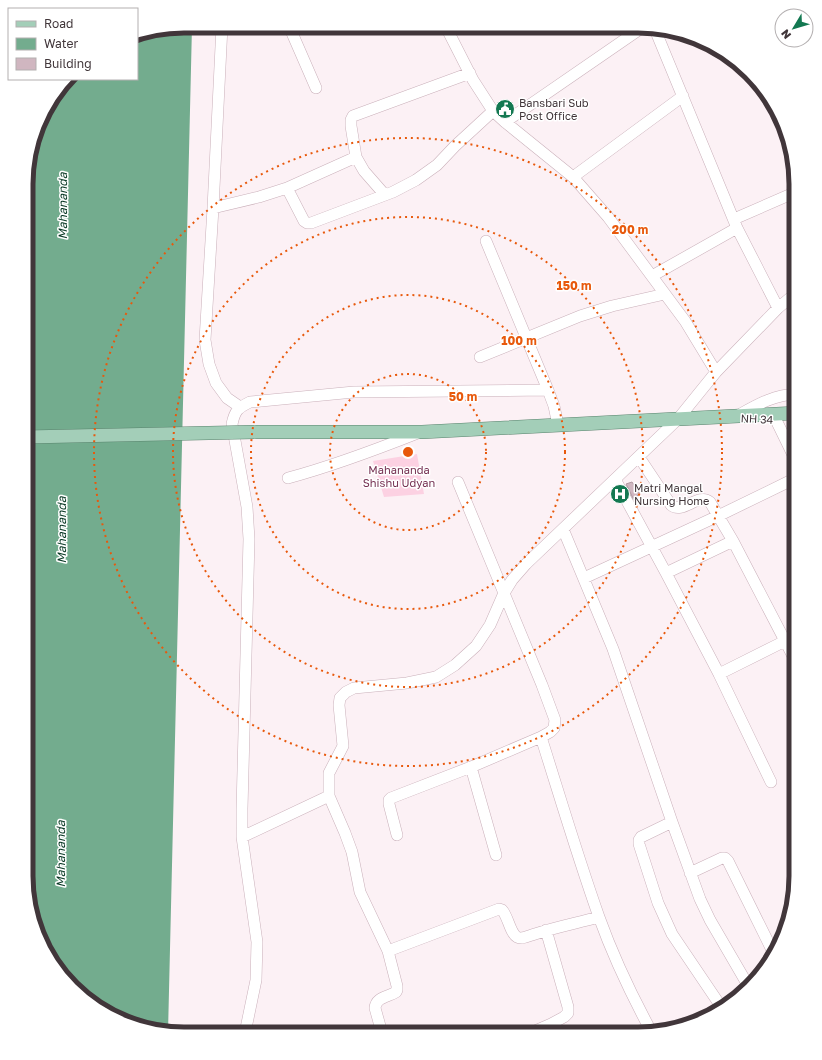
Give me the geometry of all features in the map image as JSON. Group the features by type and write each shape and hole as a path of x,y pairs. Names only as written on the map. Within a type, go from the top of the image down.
{"main road":[{"path":"33,437 254,432 422,432 789,413"},
{"name":"NH 34","path":"718,417 789,421"}],"street":[{"path":"222,33 205,340 209,364 216,383 227,398 240,407"},
{"path":"292,33 316,88"},
{"path":"449,33 470,73 494,111 505,122 573,177 608,217 685,321 716,372"},
{"path":"505,122 634,33"},
{"path":"657,34 735,224 778,308"},
{"path":"385,195 364,171 356,157 350,120 353,116 470,73"},
{"path":"573,177 683,96"},
{"path":"287,188 304,221 311,223 385,195 416,180 436,165 494,111"},
{"path":"213,208 259,197 287,188 356,157"},
{"path":"652,276 735,224 789,196"},
{"path":"486,242 548,390 554,406 558,425"},
{"path":"480,357 580,316 612,306 665,294"},
{"path":"380,1027 375,1004 381,998 396,992 398,988 388,951 360,892 352,852 329,796 329,773 343,746 339,706 340,698 346,692 354,688 407,683 436,677 455,665 479,640 490,624 504,593 512,580 526,564 678,419 716,372 778,308 789,299"},
{"path":"247,1027 258,961 257,942 242,837 249,539 247,507 232,424 234,414 240,407 250,402 354,392 548,390"},
{"path":"737,416 765,400 789,394"},
{"path":"776,420 789,447"},
{"path":"288,478 348,460 422,432"},
{"path":"639,457 674,508 679,508 702,499 706,499 710,502 733,542 789,649"},
{"path":"615,479 719,674 771,782"},
{"path":"584,578 789,481"},
{"path":"397,835 388,804 389,800 471,768 550,732 554,728 555,720 542,685 458,482"},
{"path":"563,529 613,649 690,873 710,920 746,982"},
{"path":"666,573 733,542"},
{"path":"719,674 785,641"},
{"path":"541,736 599,917 617,963 636,1004 649,1027"},
{"path":"471,768 496,855"},
{"path":"242,837 329,796"},
{"path":"672,822 641,837 639,844 658,903 672,934 719,1004"},
{"path":"690,873 725,858 728,861 771,947"},
{"path":"388,951 499,909 505,912 516,937 521,938 546,930 599,917"},
{"path":"544,1027 564,1017 568,1013 568,1007 546,930"}],"green space":[{"name":"Mahananda Shishu Udyan","path":"417,454 424,494 384,497 373,461"}],"water":[{"name":"Mahananda","path":"192,33 168,1026 145,1022 117,1011 100,1002 77,983 58,960 49,943 38,915 34,896 33,174 38,145 45,126 58,100 75,80 138,80 138,40 164,34"}],"building":[{"path":"507,101 513,108 506,113 499,107"},
{"path":"632,482 640,494 633,498 626,484"}],"place":[{"name":"Bansbari Sub Post Office","path":"505,109"},
{"name":"Matri Mangal Nursing Home","path":"620,494"}]}
